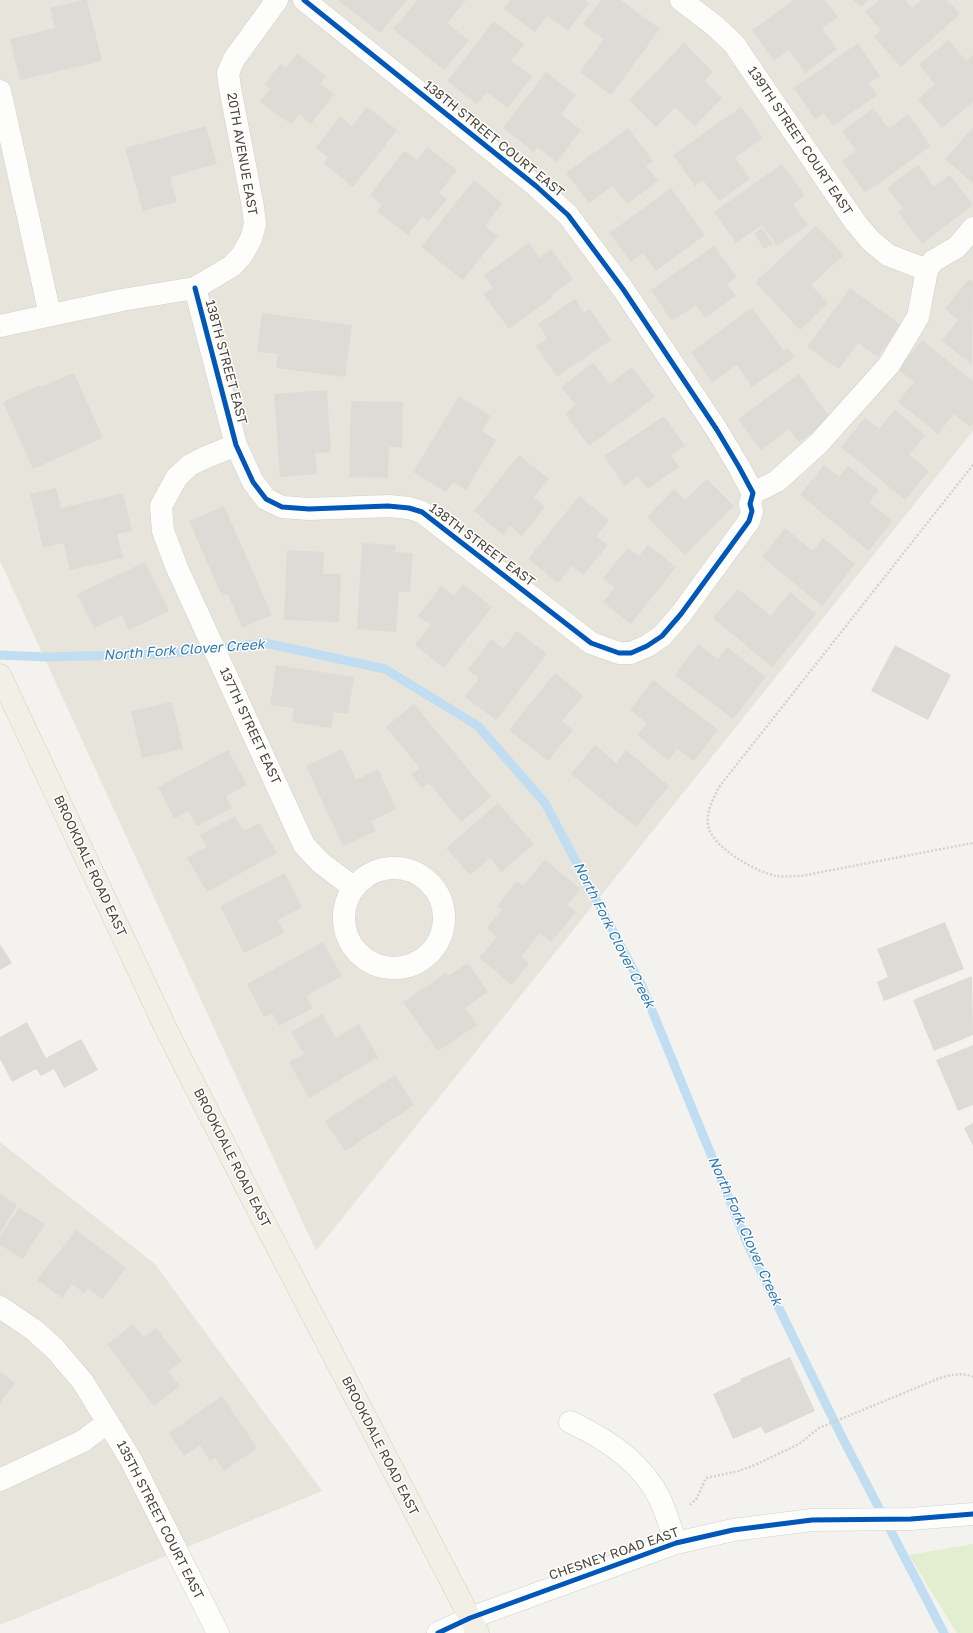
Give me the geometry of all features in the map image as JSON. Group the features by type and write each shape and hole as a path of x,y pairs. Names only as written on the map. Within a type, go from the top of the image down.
{"main road":[{"name":"BROOKDALE ROAD EAST","path":"0,675 167,1031 264,1222 474,1625"}],"street":[{"name":"20TH AVENUE EAST","path":"0,326 122,300 195,288 232,266 242,255 251,239 255,224 228,73 234,59 277,0"},
{"name":"138TH STREET COURT EAST","path":"304,0 530,181 568,215 623,289 717,430 740,467 752,499"},
{"name":"139TH STREET COURT EAST","path":"681,0 715,26 734,44 855,222 871,241 888,254 927,270"},
{"path":"0,91 50,315"},
{"path":"752,499 777,481 819,443 888,365 918,317 927,270 933,261 957,247 973,228"},
{"name":"138TH STREET EAST","path":"195,288 236,445 253,482 266,499 282,507 308,509 388,506 422,512 591,643 619,653 630,653 647,646 662,636 681,614 749,522 752,511 752,499"},
{"name":"137TH STREET EAST","path":"236,445 190,465 177,477 161,506 163,531 177,568 304,845 320,862 354,888"},
{"path":"396,867 412,871 426,879 437,891 443,906 445,922 441,938 432,952 419,962 403,968 386,968 370,962 356,951 347,936 344,920 346,903 354,888 366,876 380,869 396,867"},
{"name":"135TH STREET COURT EAST","path":"0,1307 34,1330 55,1349 83,1382 131,1460 218,1633"},
{"path":"570,1422 594,1433 631,1461 647,1478 659,1498 676,1543"},
{"path":"0,1480 83,1442 107,1423"},
{"name":"CHESNEY ROAD EAST","path":"438,1633 474,1625 676,1543 733,1530 812,1520 910,1519 973,1514"}],"path":[{"path":"973,465 718,787 709,808 708,826 715,839 731,856 754,868 776,876 801,876 973,843"},
{"path":"666,1515 692,1504 706,1478 740,1471 757,1464 799,1444 823,1426 940,1378 954,1375 969,1375 973,1377"}],"shaded area":[{"path":"0,0 973,0 973,431 316,1251 0,561"},
{"path":"0,1142 155,1264 322,1491 0,1625"}],"green space":[{"path":"973,1544 973,1633 957,1633 909,1555"}],"building":[{"path":"87,0 102,61 20,80 10,39 55,28 50,8"},
{"path":"338,0 407,0 380,33"},
{"path":"418,0 466,0 447,23 469,40 444,70 393,29"},
{"path":"510,0 585,0 589,3 568,31 547,16 535,32 504,9"},
{"path":"601,0 621,0 660,29 611,95 580,72 604,39 583,24"},
{"path":"794,0 825,0 838,17 822,29 837,49 805,73 789,50 774,61 752,30"},
{"path":"853,0 868,0 861,7"},
{"path":"879,0 905,0 912,8 922,0 947,0 960,14 901,67 874,37 881,30 865,12"},
{"path":"494,21 524,44 511,61 532,76 508,108 487,92 477,104 447,81"},
{"path":"949,40 966,61 973,55 973,102 942,128 918,99 935,84 919,64"},
{"path":"684,43 713,72 705,81 722,98 695,126 675,107 656,127 629,100"},
{"path":"858,43 880,76 869,83 877,95 833,126 824,113 815,119 794,88"},
{"path":"297,53 326,76 320,84 334,94 311,124 299,114 291,124 260,102 270,89 265,84 281,63 286,68"},
{"path":"546,72 576,95 561,114 581,130 557,162 537,147 534,152 503,128"},
{"path":"367,107 397,130 353,187 323,163 328,157 316,148 340,116 352,126"},
{"path":"741,107 763,138 735,158 750,179 719,201 703,180 695,186 673,155"},
{"path":"873,108 889,129 908,114 931,146 865,193 842,161 856,150 842,131"},
{"path":"206,126 217,164 170,177 177,202 143,211 125,148"},
{"path":"973,127 973,183 945,159"},
{"path":"628,128 653,161 646,166 658,181 627,204 613,186 589,203 566,173"},
{"path":"427,147 457,170 439,193 447,199 429,221 422,216 408,235 377,211 382,205 370,195 404,151 417,160"},
{"path":"782,164 805,196 793,204 808,225 777,246 762,225 736,243 714,212"},
{"path":"918,165 934,187 950,175 973,205 922,244 898,212 903,208 887,188"},
{"path":"474,180 502,203 485,226 498,236 463,280 421,247"},
{"path":"671,188 705,235 656,271 643,253 631,262 609,233"},
{"path":"816,226 844,255 811,285 828,303 800,330 755,282"},
{"path":"762,228 773,244 764,249 754,233"},
{"path":"529,243 539,258 551,249 573,279 551,295 553,297 509,329 483,294 493,288 484,275"},
{"path":"714,246 737,277 727,284 736,296 705,318 696,305 672,321 651,290"},
{"path":"969,279 973,282 972,365 942,341 958,320 945,309"},
{"path":"850,288 901,325 878,357 858,343 839,369 807,347"},
{"path":"575,299 584,313 590,309 611,340 557,377 536,346 547,338 538,324"},
{"path":"752,308 784,351 788,348 795,357 752,387 737,365 712,382 691,352"},
{"path":"262,313 352,325 345,377 276,368 278,354 257,352"},
{"path":"922,340 973,381 973,423 970,427 954,414 938,434 898,402 914,382 898,369"},
{"path":"593,363 610,384 632,367 655,397 589,446 565,414 576,405 561,387"},
{"path":"74,373 103,438 33,469 3,402 40,385 41,387"},
{"path":"799,374 831,419 799,442 789,429 761,450 738,419"},
{"path":"327,390 331,452 315,453 317,474 280,477 274,394"},
{"path":"459,396 491,416 482,431 496,440 466,490 453,482 446,492 413,472"},
{"path":"351,401 403,402 402,447 389,447 388,478 349,477"},
{"path":"895,410 925,435 909,455 929,471 905,500 841,447 865,418 879,429"},
{"path":"664,416 685,446 671,455 679,467 647,489 638,476 624,486 604,456"},
{"path":"519,455 549,479 534,497 545,507 522,536 510,526 503,535 474,511"},
{"path":"824,465 839,477 848,466 879,490 869,502 892,521 869,551 800,495"},
{"path":"707,479 734,506 685,555 647,517 674,489 685,500"},
{"path":"56,488 61,508 123,493 132,531 117,534 123,558 70,570 64,543 43,548 30,494"},
{"path":"579,496 609,520 596,536 608,545 583,575 572,566 558,583 528,559"},
{"path":"224,506 272,615 242,628 228,594 222,596 189,521"},
{"path":"785,528 813,551 823,538 855,564 822,606 762,557"},
{"path":"362,543 396,545 395,552 413,553 410,592 399,592 396,632 357,629"},
{"path":"648,545 676,567 631,624 603,602 615,588 603,578 628,548 639,556"},
{"path":"287,550 324,552 323,574 341,574 339,622 284,620"},
{"path":"145,562 169,611 129,630 122,615 94,628 77,594"},
{"path":"463,584 492,607 444,668 415,645 431,625 418,616 441,586 454,596"},
{"path":"738,589 771,616 790,592 816,614 772,667 713,618"},
{"path":"517,631 547,654 496,720 465,697 479,678 468,670 491,639 503,649"},
{"path":"698,644 718,659 727,647 766,677 733,719 675,675"},
{"path":"895,645 951,675 928,720 871,691"},
{"path":"276,665 354,677 348,714 334,712 331,728 292,722 294,708 270,705"},
{"path":"555,673 583,696 562,721 573,730 548,761 509,730"},
{"path":"653,680 718,730 694,761 677,749 668,760 637,735 647,723 630,710"},
{"path":"172,702 183,749 142,758 131,711"},
{"path":"414,704 491,797 461,822 429,783 422,788 411,775 420,768 386,727"},
{"path":"595,745 616,763 626,750 669,786 636,827 571,774"},
{"path":"342,749 356,780 378,769 396,809 371,821 376,831 343,846 306,766"},
{"path":"228,750 247,785 226,796 232,808 197,826 188,811 174,819 158,787"},
{"path":"498,803 534,844 501,872 490,858 470,875 446,848"},
{"path":"235,816 244,831 259,823 277,853 207,892 187,858 207,846 200,835"},
{"path":"545,860 580,889 567,905 576,912 551,942 540,933 521,957 529,963 512,985 479,958 497,937 487,928 502,910 497,906 517,881 523,886"},
{"path":"285,873 302,907 278,920 284,933 244,953 220,906"},
{"path":"945,922 964,969 884,1001 877,982 888,977 877,949"},
{"path":"323,942 342,976 306,996 313,1008 279,1026 272,1013 264,1017 247,984"},
{"path":"0,944 12,963 0,970"},
{"path":"468,963 488,992 465,1008 477,1025 438,1051 403,1002 446,973 448,976"},
{"path":"972,976 973,1035 934,1051 913,1000"},
{"path":"322,1014 336,1038 359,1024 378,1057 309,1098 289,1062 304,1054 291,1032"},
{"path":"27,1022 46,1058 81,1039 98,1070 64,1088 54,1069 41,1076 36,1069 12,1082 0,1059 0,1037"},
{"path":"973,1045 973,1105 958,1111 936,1060"},
{"path":"395,1075 414,1105 345,1151 325,1121"},
{"path":"973,1123 973,1146 964,1128"},
{"path":"0,1194 17,1205 0,1234"},
{"path":"19,1208 45,1224 23,1259 0,1245 0,1237"},
{"path":"76,1230 126,1268 102,1299 88,1288 84,1293 72,1284 62,1298 37,1280"},
{"path":"133,1324 144,1338 156,1328 182,1361 168,1372 180,1386 154,1406 107,1344"},
{"path":"790,1357 815,1411 765,1434 761,1427 733,1439 713,1394 741,1381 740,1379"},
{"path":"0,1372 15,1383 0,1403"},
{"path":"222,1396 257,1448 224,1471 215,1457 210,1461 200,1445 184,1456 169,1433"}],"waterway":[{"name":"North Fork Clover Creek","path":"0,655 45,657 165,654 265,643 385,669 478,726 545,803 642,986 748,1245 842,1437 944,1633"}],"cycle path":[{"path":"195,288 236,445 253,482 266,499 282,507 309,509 388,506 409,508 422,512 591,643 619,653 631,653 647,646 662,636 681,614 749,521 752,511 750,504 753,493 739,467 717,430 623,289 568,215 536,186 304,0"},
{"path":"438,1633 470,1618 676,1543 733,1530 812,1520 911,1519 973,1514"}]}
